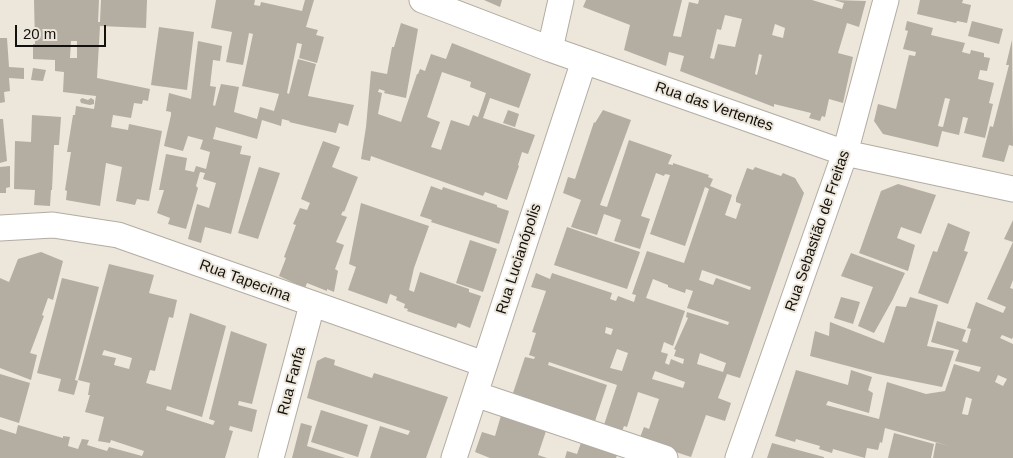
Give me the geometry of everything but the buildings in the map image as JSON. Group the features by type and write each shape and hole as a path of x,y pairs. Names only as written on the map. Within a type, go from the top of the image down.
{"street":[{"name":"Rua das Vertentes","path":"422,0 550,49 845,153 1013,189"},
{"path":"550,49 561,0"},
{"name":"Rua Sebastião de Freitas","path":"738,458 845,153 886,0"},
{"name":"Rua Lucianópolis","path":"454,458 584,61"},
{"name":"Rua Tapecima","path":"0,228 53,225 118,235 312,305 484,364"},
{"name":"Rua Fanfa","path":"271,458 312,305"},
{"path":"475,394 665,458"}]}
